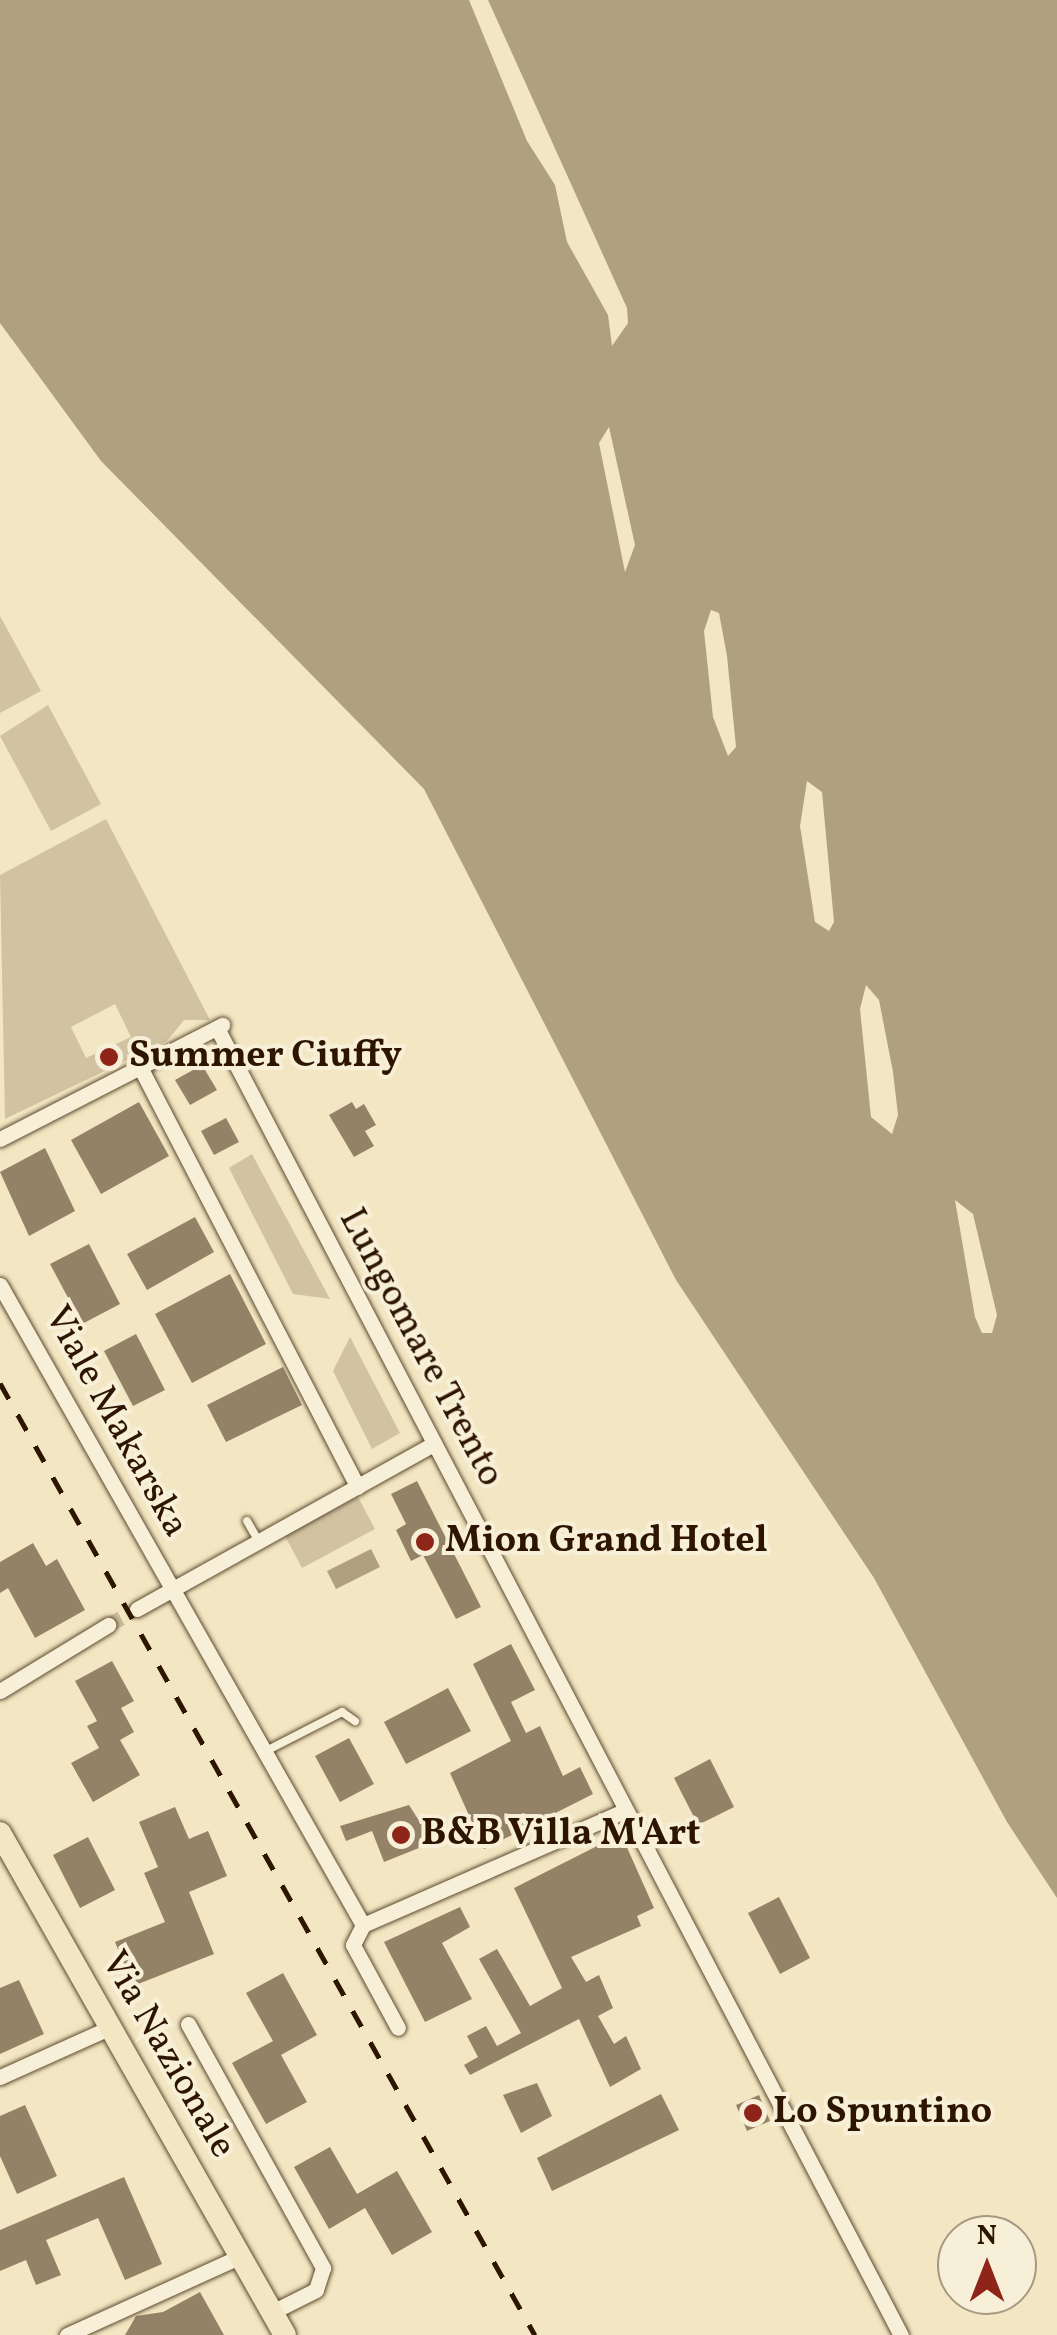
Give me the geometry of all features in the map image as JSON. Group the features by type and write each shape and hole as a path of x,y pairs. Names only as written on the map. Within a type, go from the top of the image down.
{"main road":[{"name":"Via Nazionale","path":"0,1833 9,1871 111,2027 285,2335"}],"street":[{"name":"Lungomare Trento","path":"140,1067 219,1027 624,1812 901,2335"},
{"path":"0,1140 140,1067 358,1487"},
{"name":"Viale Makarska","path":"0,1285 363,1925"},
{"path":"137,1609 434,1444"},
{"path":"0,1691 23,1670 108,1625"},
{"path":"0,1674 23,1670"},
{"path":"398,2028 353,1945 363,1925 624,1812"},
{"name":"Via Nazionale","path":"188,2024 322,2268 316,2290 272,2312"},
{"path":"0,2076 111,2027"},
{"path":"67,2335 241,2256"}],"lane":[{"path":"247,1522 259,1542"},
{"path":"264,1752 342,1712 356,1720"}],"shaded area":[{"path":"0,0 1057,0 1057,1898 1007,1822 874,1578 676,1280 424,789 101,461 0,323"},
{"path":"0,616 41,691 0,713"},
{"path":"48,705 101,804 51,831 0,736"},
{"path":"106,819 210,1020 184,1020 167,1041 5,1119 0,875","holes":["115,1004 131,1037 86,1058 71,1027"]},
{"path":"252,1154 330,1299 293,1294 229,1168"},
{"path":"350,1337 400,1433 372,1449 333,1371"},
{"path":"358,1497 375,1529 302,1568 285,1536"},
{"path":"371,1549 380,1567 336,1589 327,1571"}],"pier":[{"path":"469,0 488,0 627,308 628,323 612,346 608,315 567,242 555,185 527,141"},
{"path":"609,427 635,545 625,572 599,443"},
{"path":"711,610 719,613 727,656 736,747 728,756 713,717 704,631"},
{"path":"807,781 822,792 834,922 829,931 815,922 800,826"},
{"path":"866,985 879,1000 893,1072 898,1115 892,1134 871,1117 860,1009"},
{"path":"955,1200 973,1214 997,1315 992,1333 982,1333 975,1317"}],"building":[{"path":"202,1065 217,1090 190,1105 175,1080"},
{"path":"139,1102 169,1156 101,1194 71,1140"},
{"path":"352,1102 356,1109 364,1104 376,1125 365,1131 374,1146 354,1157 329,1115"},
{"path":"226,1118 239,1142 214,1155 201,1131"},
{"path":"45,1148 75,1211 29,1236 0,1172"},
{"path":"195,1217 214,1252 147,1290 127,1254"},
{"path":"89,1244 120,1304 82,1324 50,1264"},
{"path":"230,1274 266,1344 192,1383 155,1314"},
{"path":"136,1334 165,1390 133,1406 104,1351"},
{"path":"283,1367 302,1405 226,1442 207,1405"},
{"name":"Mion Grand Hotel","path":"417,1481 481,1607 456,1619 423,1555 411,1561 396,1530 406,1524 391,1494"},
{"path":"33,1543 46,1566 57,1559 85,1610 35,1638 8,1588 0,1593 0,1562"},
{"path":"511,1644 535,1690 511,1702 526,1733 540,1726 563,1776 580,1767 593,1794 484,1849 450,1773 511,1741 473,1664"},
{"path":"112,1661 134,1701 121,1708 134,1732 120,1740 140,1775 93,1802 71,1763 99,1748 87,1726 97,1721 75,1681"},
{"path":"448,1688 471,1731 406,1764 384,1722"},
{"path":"349,1738 374,1784 340,1802 315,1756"},
{"path":"710,1759 734,1807 698,1825 674,1778"},
{"name":"B&B Villa M'Art","path":"409,1805 430,1838 424,1846 384,1862 372,1831 346,1841 340,1826"},
{"path":"175,1807 189,1839 208,1831 227,1876 189,1892 214,1954 133,1986 115,1942 165,1922 144,1873 158,1867 139,1822"},
{"path":"621,1834 654,1908 637,1916 641,1926 571,1957 586,1982 599,1975 613,2008 598,2016 614,2044 626,2036 641,2069 610,2087 579,2019 470,2075 464,2065 478,2057 467,2036 486,2026 497,2046 521,2033 479,1959 497,1949 530,2006 562,1988 514,1888"},
{"path":"88,1837 115,1890 80,1908 53,1855"},
{"path":"779,1897 810,1958 780,1974 748,1913"},
{"path":"460,1907 470,1927 442,1943 472,1999 425,2022 384,1942"},
{"path":"283,1973 317,2035 281,2055 307,2102 266,2124 232,2063 273,2041 246,1993"},
{"path":"19,1980 44,2034 0,2054 0,1988"},
{"path":"537,2083 552,2116 521,2133 503,2095"},
{"path":"661,2094 679,2130 552,2191 537,2158"},
{"name":"Lo Spuntino","path":"759,2095 770,2121 747,2131 736,2105"},
{"path":"25,2105 57,2176 17,2194 0,2156 0,2116"},
{"path":"330,2147 357,2194 397,2171 432,2232 392,2255 365,2208 329,2229 294,2167"},
{"path":"124,2177 162,2264 125,2280 98,2218 46,2240 61,2275 36,2285 26,2260 0,2271 0,2230"},
{"path":"200,2292 224,2335 125,2335 136,2316 163,2312"}],"tunnel":[{"path":"108,1625 137,1609"}],"railway":[{"path":"0,1383 535,2335"}],"place":[{"name":"Summer Ciuffy","path":"109,1057"},
{"name":"Mion Grand Hotel","path":"425,1542"},
{"name":"B&B Villa M'Art","path":"401,1835"},
{"name":"Lo Spuntino","path":"753,2113"}]}
